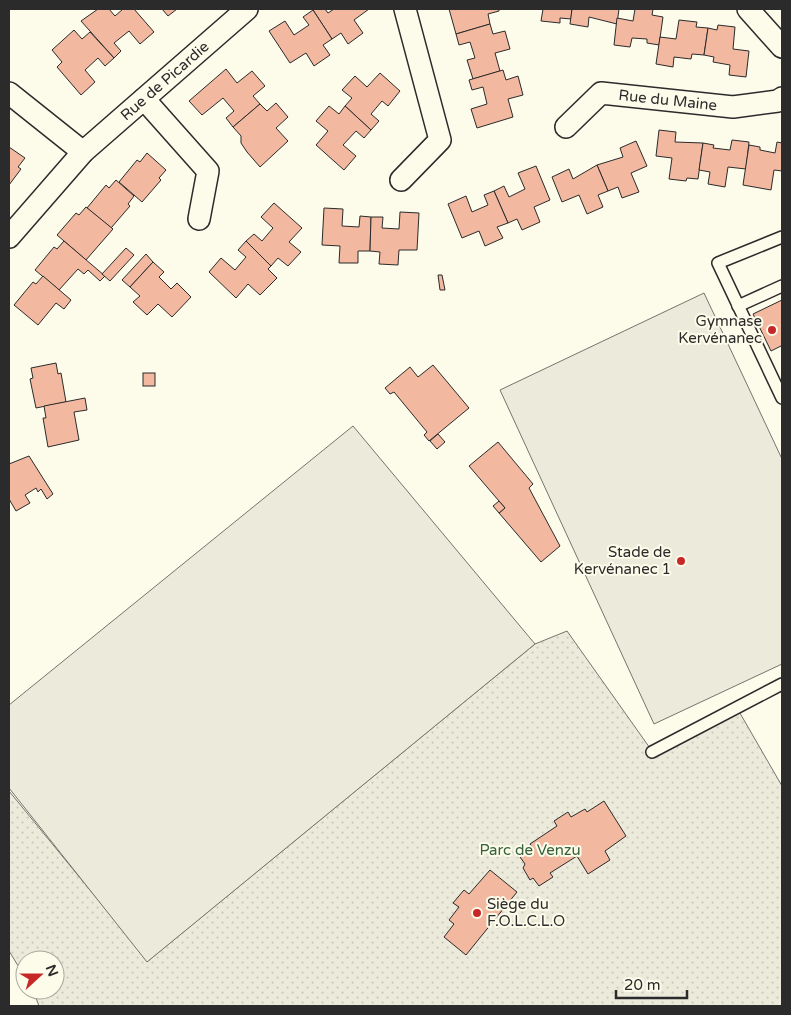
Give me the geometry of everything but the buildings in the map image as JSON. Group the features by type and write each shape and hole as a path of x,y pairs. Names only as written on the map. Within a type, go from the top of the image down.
{"street":[{"name":"Rue de Picardie","path":"9,237 83,152 247,9"},
{"path":"401,180 440,140 405,9"},
{"path":"748,9 782,47"},
{"path":"9,93 83,152"},
{"name":"Rue du Maine","path":"566,127 602,93 733,108 778,101 782,98"},
{"path":"144,98 208,171 199,219"}],"lane":[{"path":"782,237 718,263 782,398"},
{"path":"738,306 782,286"},
{"path":"652,752 782,684"}],"green space":[{"name":"Stade de Kervénanec 1","path":"704,293 782,459 782,664 654,724 500,390"},
{"path":"353,426 535,644 147,962 9,788 9,705"},
{"name":"Parc de Venzu","path":"567,631 652,751 737,708 782,786 782,1006 39,1006 37,1000 65,1000 65,950 15,950 15,961 9,951 9,791 148,961 535,644"}],"place":[{"name":"Gymnase Kervénanec","path":"772,330"},
{"name":"Stade de Kervénanec 1","path":"681,561"},
{"name":"Siège du F.O.L.C.L.O","path":"477,913"}]}
